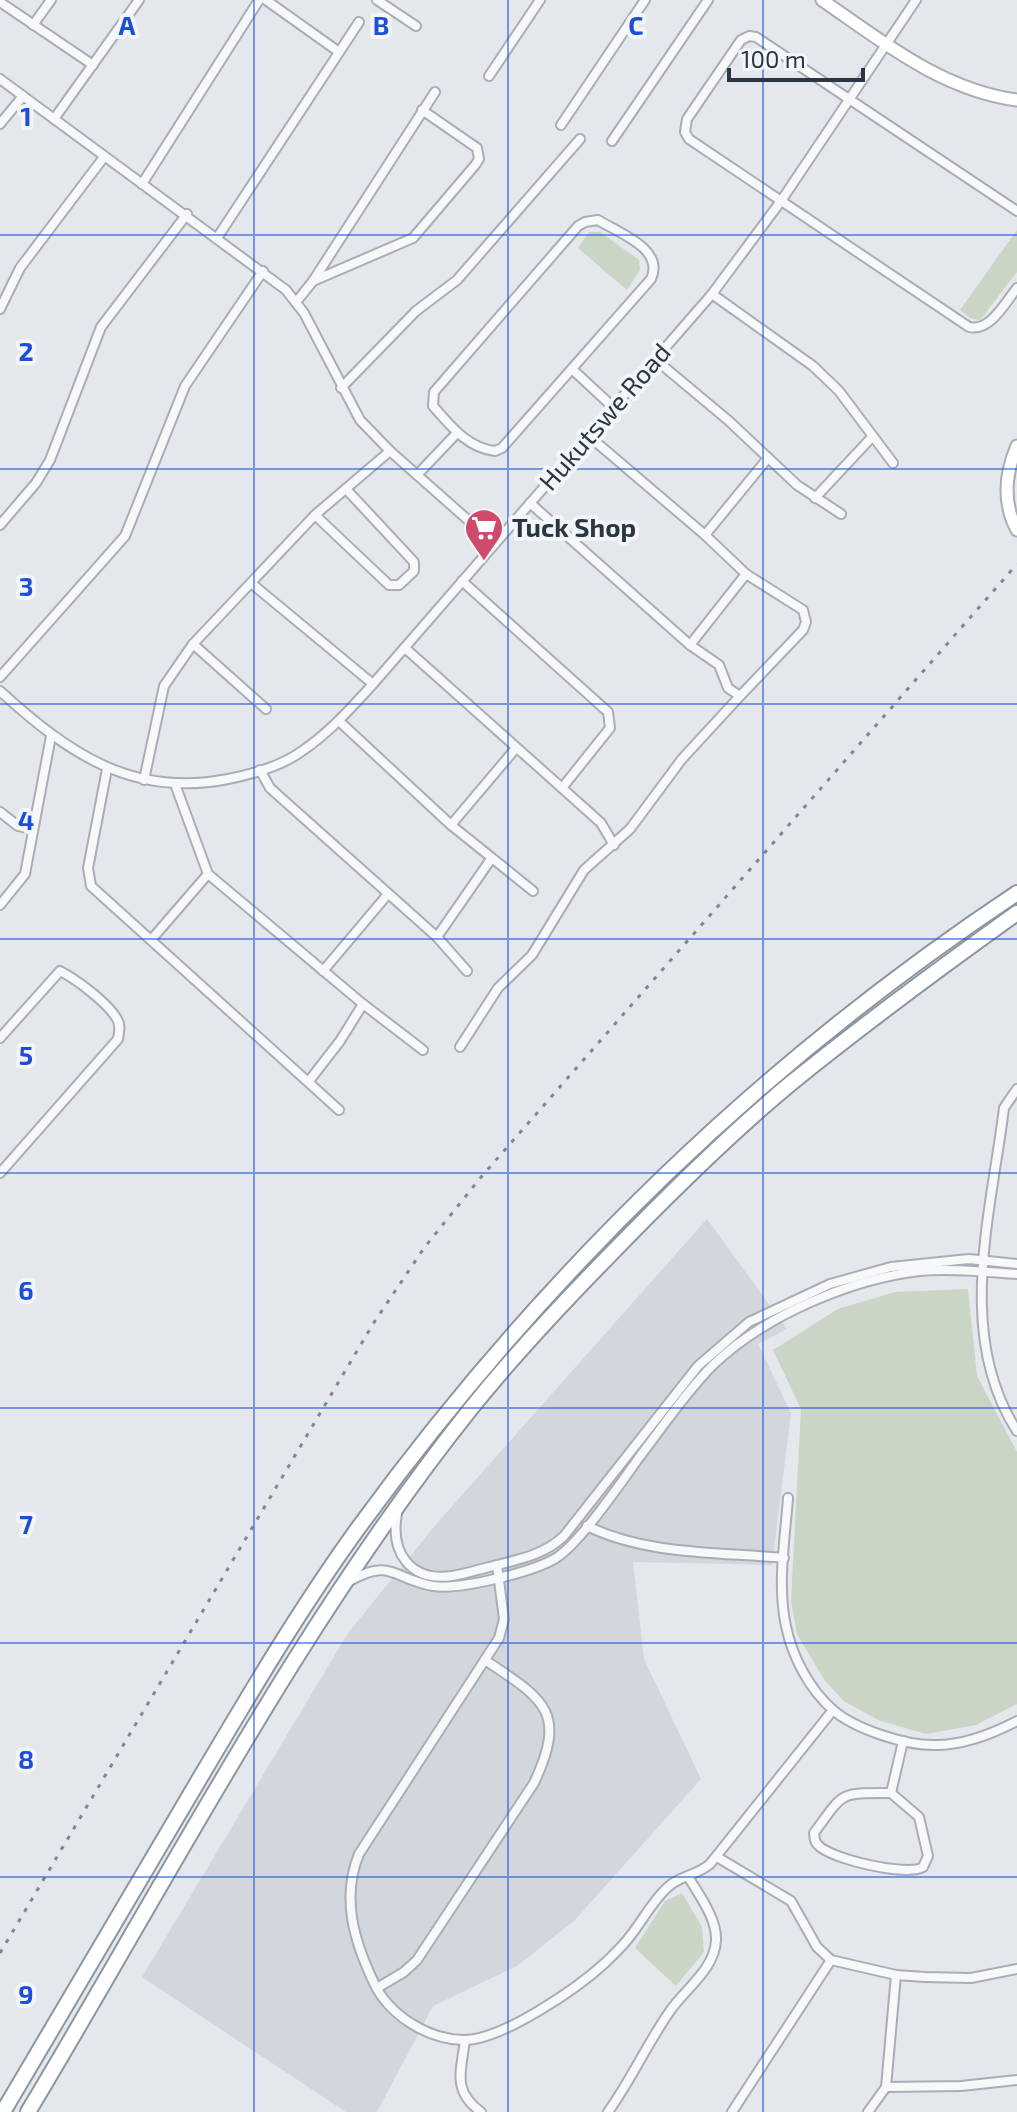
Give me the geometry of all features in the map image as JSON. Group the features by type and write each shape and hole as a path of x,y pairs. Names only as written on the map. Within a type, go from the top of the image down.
{"highway":[{"path":"3,2112 261,1674 357,1529 455,1401 577,1261 710,1130 869,998 1017,893"},
{"path":"29,2110 281,1682 398,1506 470,1410 543,1323 716,1150 865,1024 1017,913"}],"street":[{"path":"33,25 51,0"},
{"path":"54,119 139,0"},
{"path":"142,184 259,0"},
{"path":"266,0 339,52"},
{"path":"377,0 416,26"},
{"path":"489,76 540,0"},
{"path":"561,125 645,0"},
{"path":"612,141 708,0"},
{"path":"822,0 925,69 959,86 1017,100"},
{"name":"Hukutswe Road","path":"0,691 51,736 107,769 144,780 175,784 223,780 260,770 299,754 339,721 373,684 712,294 781,201 916,0"},
{"path":"0,2 93,65"},
{"path":"217,238 359,22"},
{"path":"1017,211 756,37 741,40 687,119 685,132 689,139 969,327 985,326 1017,288"},
{"path":"0,79 187,214 263,271 297,301 360,420 390,451 494,543"},
{"path":"297,301 435,92"},
{"path":"0,124 23,96"},
{"path":"313,281 413,238 476,164 477,148 422,110"},
{"path":"341,388 416,311 457,280 580,139"},
{"path":"0,309 20,268 104,157"},
{"path":"0,525 36,483 50,460 101,327 187,214"},
{"path":"598,220 648,250 654,272 651,279 502,448 487,450 457,433 433,406 434,392 578,226 598,220"},
{"path":"0,677 125,536 133,522 175,405 263,271"},
{"path":"712,294 813,366 839,391 893,463"},
{"path":"656,360 729,421 797,485 841,514"},
{"path":"572,369 614,408"},
{"path":"417,475 457,433"},
{"path":"460,1047 498,988 532,955 584,870 630,829 682,759 803,630 806,622 803,610 746,574 590,437"},
{"path":"815,498 872,437"},
{"path":"1017,446 1006,486 1009,511 1017,530"},
{"path":"144,780 164,686 193,644 315,515 390,451"},
{"path":"705,535 768,458"},
{"path":"315,515 389,585 399,585 414,571 414,562 346,489"},
{"path":"530,503 690,645 719,665 728,688 740,696"},
{"path":"690,645 746,574"},
{"path":"462,581 608,712 610,728 562,788"},
{"path":"251,583 373,684"},
{"path":"193,644 266,709"},
{"path":"405,648 601,823 614,845"},
{"path":"339,721 451,825 533,891"},
{"path":"0,905 25,874 51,736"},
{"path":"451,825 516,748"},
{"path":"107,769 88,868 91,886 339,1110"},
{"path":"260,770 270,788 437,937 467,971"},
{"path":"175,784 208,874 363,1004 423,1050"},
{"path":"0,812 14,824 32,829"},
{"path":"437,937 491,859"},
{"path":"151,940 208,874"},
{"path":"323,971 388,894"},
{"path":"0,1038 60,971 107,1007 120,1029 118,1039 0,1173"},
{"path":"309,1081 340,1041 363,1004"},
{"path":"1017,1089 1004,1108 981,1272 983,1332 988,1365 999,1400 1017,1431"},
{"path":"398,1506 395,1541 400,1555 414,1568 442,1576 497,1565 547,1550 564,1536 698,1366 749,1322 817,1289 873,1270 911,1263 983,1259 1017,1264"},
{"path":"344,1585 376,1569 397,1572 434,1586 449,1587 499,1577 557,1557 587,1526 698,1380 752,1333 819,1300 869,1282 918,1271 1017,1274"},
{"path":"788,1498 783,1605 790,1642 806,1677 833,1710 858,1724 903,1741 937,1745 970,1740 1017,1721"},
{"path":"587,1526 607,1536 648,1546 784,1558"},
{"path":"497,1565 503,1630 353,1868 350,1890 354,1933 377,1988 392,2007 416,2026 465,2040 510,2025 549,2005 575,1987 629,1938 670,1884 699,1873 717,1857 833,1710"},
{"path":"377,1988 417,1960 534,1783 546,1757 549,1729 540,1702 528,1689 485,1660"},
{"path":"891,1793 903,1741"},
{"path":"851,1793 891,1793 919,1817 928,1856 923,1867 910,1872 872,1865 819,1847 814,1833 840,1797 851,1793"},
{"path":"717,1857 791,1901 817,1947 831,1960 896,1975 971,1978 1017,1969"},
{"path":"608,2112 670,2011 706,1966 716,1946 717,1935 712,1920 689,1878"},
{"path":"732,2112 831,1960"},
{"path":"868,2112 886,2087 896,1975"},
{"path":"465,2040 460,2084 468,2103 481,2112"},
{"path":"886,2087 961,2086 1017,2080"}],"shaded area":[{"path":"707,1219 787,1329 758,1344 791,1413 772,1565 633,1562 644,1659 701,1779 575,1920 517,1966 433,2006 377,2112 346,2112 142,1977 348,1633 438,1522"}],"green space":[{"path":"1017,230 1017,272 980,320 970,318 960,310"},
{"path":"589,232 600,232 639,260 640,270 627,290 578,248"},
{"path":"968,1289 977,1376 1017,1452 1017,1704 976,1725 926,1734 878,1720 844,1701 825,1681 797,1634 791,1601 801,1409 773,1350 838,1309 895,1292"},
{"path":"682,1893 702,1927 704,1952 676,1986 635,1948 665,1901"}],"railway":[{"path":"0,1953 373,1324 424,1248 482,1176 1017,564"}],"place":[{"name":"Tuck Shop","path":"484,562"}]}
